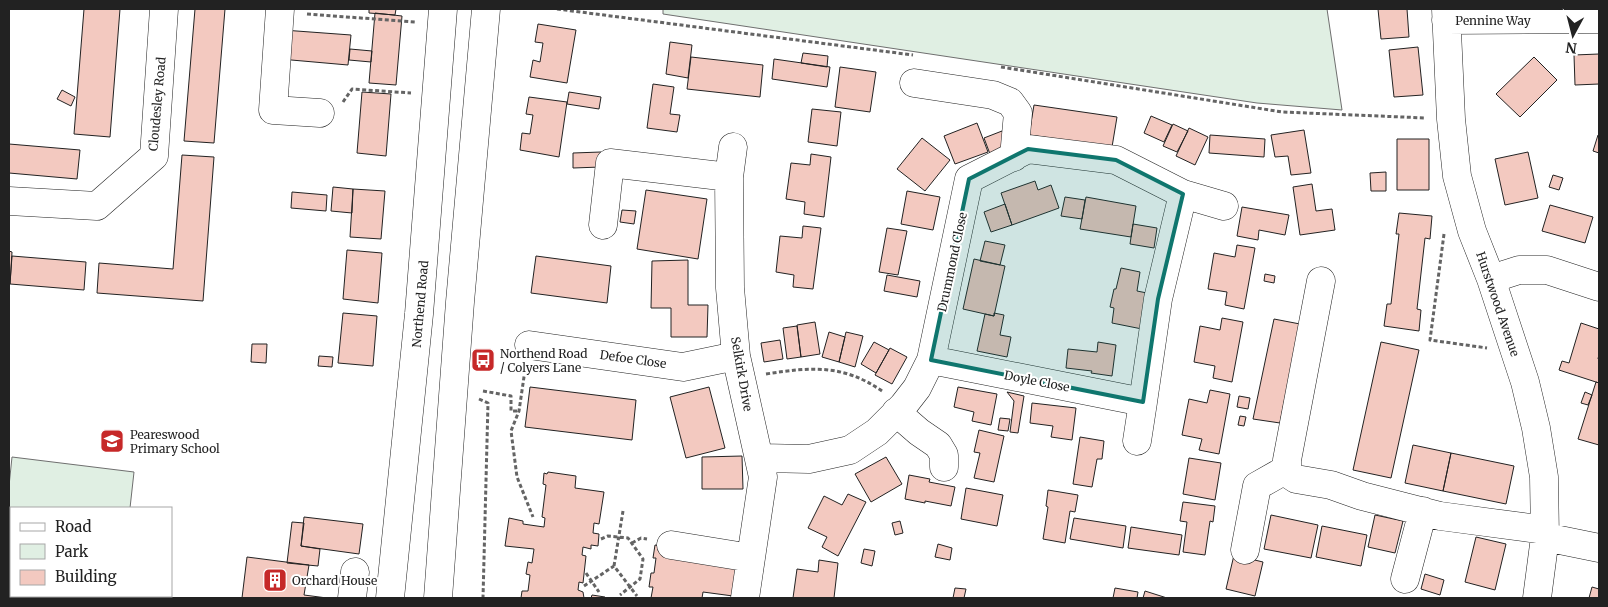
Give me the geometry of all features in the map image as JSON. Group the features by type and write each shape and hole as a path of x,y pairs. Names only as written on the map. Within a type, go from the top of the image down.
{"street":[{"name":"Cloudesley Road","path":"9,201 97,206 154,156 164,9"},
{"path":"438,598 460,302 486,9"},
{"path":"289,11 273,110 320,113"},
{"name":"Pennine Way","path":"1446,14 1599,18"},
{"name":"Hurstwood Avenue","path":"1446,14 1451,120 1457,176 1472,231 1491,279 1525,382 1536,428 1544,477 1545,533 1537,598"},
{"name":"Northend Road","path":"390,598 419,314 432,15"},
{"path":"914,83 994,95 1010,102 1018,113 1014,157"},
{"name":"Selkirk Drive","path":"733,147 729,177 730,288 739,367 763,477 745,598"},
{"name":"Drummond Close","path":"759,458 809,459 850,450 877,432 900,409 916,388 932,360 969,179 1028,149 1116,160 1183,194 1224,206"},
{"path":"603,225 610,163 729,177"},
{"path":"1137,441 1158,299 1183,194"},
{"path":"1491,279 1519,270 1546,270 1599,286"},
{"path":"1321,281 1288,460 1287,469 1290,475 1296,479 1331,486 1440,516 1545,533 1599,548"},
{"name":"Defoe Close","path":"529,345 683,366 739,367"},
{"name":"Doyle Close","path":"932,360 1142,402"},
{"path":"900,409 919,432 938,445 944,455 944,467"},
{"path":"1244,550 1257,486 1287,469"},
{"path":"1405,580 1423,511"},
{"path":"671,545 751,558"}],"path":[{"path":"289,11 432,15"},
{"path":"320,113 322,97 344,103 352,89 417,93"},
{"path":"1444,231 1430,340 1515,352"},
{"path":"529,345 519,411 511,431 517,477 533,517"},
{"path":"739,367 811,368 840,371 873,385 900,409"},
{"path":"483,391 511,396 511,410 519,411"},
{"path":"479,399 488,404 483,598"},
{"path":"584,586 614,566 623,511"},
{"path":"601,539 608,536 628,538 644,559 640,580 620,596"},
{"path":"614,566 637,596"},
{"path":"586,573 599,592"}],"highlighted area":[{"path":"1028,149 1116,160 1183,194 1158,299 1143,402 931,360 969,179"}],"green space":[{"path":"663,9 1327,9 1342,110 1257,103 663,14"},
{"path":"12,457 134,472 130,507 10,507 10,597 119,598 9,598 9,486"}],"building":[{"path":"84,9 120,9 110,137 74,134"},
{"path":"195,9 225,9 214,143 184,141"},
{"path":"369,9 396,9 395,15 369,13"},
{"path":"1378,9 1407,9 1409,37 1381,39"},
{"path":"375,13 402,16 396,85 369,83"},
{"path":"538,24 576,30 567,83 530,77 533,60 540,62 543,43 535,42"},
{"path":"283,30 351,35 348,65 280,59"},
{"path":"670,42 692,45 688,78 666,74"},
{"path":"1418,47 1423,95 1394,97 1389,50"},
{"path":"350,49 372,51 371,62 349,60"},
{"path":"803,53 828,56 827,67 801,63"},
{"path":"1599,54 1599,84 1575,85 1574,55"},
{"path":"691,57 763,65 760,97 687,89"},
{"path":"1534,57 1557,80 1520,117 1496,94"},
{"path":"774,59 830,67 827,87 772,79"},
{"path":"840,67 876,72 870,112 835,107"},
{"path":"653,84 674,87 670,114 680,115 677,132 647,128"},
{"path":"62,90 75,97 71,106 57,99"},
{"path":"362,92 391,94 386,156 357,153"},
{"path":"569,92 601,97 599,109 567,104"},
{"path":"529,97 567,102 559,157 520,150 522,133 530,134 533,115 526,114"},
{"path":"1034,105 1117,117 1112,147 1029,135"},
{"path":"812,109 841,112 837,146 808,142"},
{"path":"1151,116 1172,125 1164,142 1144,133"},
{"path":"977,123 988,152 955,164 944,136"},
{"path":"1173,124 1188,131 1177,152 1163,146"},
{"path":"1189,128 1208,137 1195,165 1176,156"},
{"path":"1304,130 1311,173 1291,175 1288,156 1275,157 1271,135"},
{"path":"1002,131 1008,147 990,154 984,138"},
{"path":"1210,135 1265,139 1264,157 1209,153"},
{"path":"1599,135 1599,153 1593,151"},
{"path":"922,138 950,160 925,191 897,169"},
{"path":"1397,139 1429,139 1429,190 1397,190"},
{"path":"9,144 80,150 77,179 9,173"},
{"path":"601,152 601,167 573,168 573,153"},
{"path":"1528,152 1538,198 1505,205 1495,159"},
{"path":"811,154 831,157 824,217 804,214 805,202 786,199 791,163 810,165"},
{"path":"182,155 214,157 203,301 97,293 99,263 173,269"},
{"path":"1386,172 1386,191 1371,191 1370,173"},
{"path":"1553,175 1563,178 1559,190 1549,187"},
{"path":"1035,181 1038,190 1051,185 1059,208 1012,225 1001,193"},
{"path":"1312,184 1316,211 1332,209 1335,230 1300,235 1293,187"},
{"path":"333,187 353,189 352,213 331,211"},
{"path":"353,189 385,191 381,239 350,237"},
{"path":"646,190 707,199 698,259 637,249"},
{"path":"907,191 940,197 933,230 901,224"},
{"path":"292,192 327,195 326,211 291,208"},
{"path":"1065,197 1085,200 1082,219 1061,216"},
{"path":"1086,197 1136,206 1131,237 1080,229"},
{"path":"1005,204 1012,225 991,232 984,212"},
{"path":"1550,205 1593,217 1585,243 1542,231"},
{"path":"1242,207 1289,215 1285,235 1259,230 1258,240 1237,236"},
{"path":"622,210 636,211 634,224 620,222"},
{"path":"1399,213 1432,216 1430,239 1425,238 1417,309 1421,310 1419,331 1384,326 1387,304 1391,304 1399,234 1396,234"},
{"path":"1133,224 1157,228 1154,248 1130,244"},
{"path":"803,226 821,228 813,289 793,287 794,275 776,272 780,236 802,238"},
{"path":"887,228 907,231 898,275 879,272"},
{"path":"985,241 1005,245 1000,265 980,261"},
{"path":"1237,245 1255,248 1244,309 1225,305 1227,292 1208,289 1214,253 1235,257"},
{"path":"347,250 382,253 378,303 343,299"},
{"path":"9,251 12,252 10,284 9,284"},
{"path":"12,256 86,262 84,290 10,284"},
{"path":"536,256 611,266 607,303 531,293"},
{"path":"974,259 1005,266 994,316 963,309"},
{"path":"688,260 688,305 708,305 707,337 671,337 671,308 651,308 652,261"},
{"path":"1121,268 1140,272 1137,291 1147,293 1142,329 1112,323 1114,308 1110,307"},
{"path":"1265,274 1275,276 1274,283 1264,281"},
{"path":"887,275 920,281 917,297 884,291"},
{"path":"343,313 377,316 373,366 338,363"},
{"path":"994,313 1004,315 1000,335 1011,337 1007,357 977,351 985,314 994,316"},
{"path":"1222,318 1243,322 1232,382 1213,378 1215,366 1194,362 1200,326 1220,330"},
{"path":"1274,319 1300,324 1280,423 1253,419"},
{"path":"815,322 820,354 801,357 797,325"},
{"path":"1581,323 1599,329 1599,383 1559,370 1562,361 1569,363"},
{"path":"797,326 801,357 787,359 783,328"},
{"path":"829,332 845,337 839,362 822,357"},
{"path":"846,332 863,336 855,367 839,362"},
{"path":"780,340 783,359 764,362 761,343"},
{"path":"874,342 889,350 876,373 861,364"},
{"path":"1098,342 1116,345 1112,376 1066,368 1068,349 1097,352"},
{"path":"1381,342 1419,350 1391,478 1353,470"},
{"path":"252,344 267,344 266,363 251,362"},
{"path":"890,348 907,357 892,384 875,375"},
{"path":"319,356 333,357 332,367 318,366"},
{"path":"1596,382 1599,383 1599,445 1578,439"},
{"path":"530,387 636,400 632,440 525,427"},
{"path":"709,387 725,448 686,458 670,397"},
{"path":"958,387 997,394 991,425 972,421 974,412 954,407"},
{"path":"1210,390 1230,394 1219,454 1199,450 1202,439 1182,435 1189,399 1207,403"},
{"path":"1007,392 1024,396 1018,433 1010,432 1014,401"},
{"path":"1585,392 1592,395 1588,405 1581,403"},
{"path":"1239,396 1250,398 1248,409 1237,407"},
{"path":"1032,403 1076,408 1072,440 1051,437 1053,426 1030,423"},
{"path":"1240,416 1246,417 1244,426 1238,425"},
{"path":"1000,418 1010,419 1008,431 998,430"},
{"path":"979,430 1004,436 994,482 974,478 980,453 974,452"},
{"path":"1080,437 1104,441 1102,459 1097,459 1092,487 1073,484"},
{"path":"1413,445 1451,453 1443,491 1405,483"},
{"path":"1451,453 1514,466 1506,504 1443,491"},
{"path":"742,456 743,489 702,489 702,457"},
{"path":"886,457 902,484 871,502 855,474"},
{"path":"1189,458 1221,463 1215,500 1183,494"},
{"path":"548,472 576,476 575,488 604,492 599,524 594,523 593,533 599,534 598,546 591,545 591,549 583,547 582,555 586,556 583,583 579,582 578,590 583,592 584,598 521,598 522,591 528,591 530,575 526,574 528,562 532,563 534,549 505,546 509,518 523,521 523,524 544,527 545,518 542,517 546,485 543,484 544,473 547,474"},
{"path":"909,475 930,479 929,482 955,487 951,506 905,499"},
{"path":"966,488 1003,495 997,526 961,519"},
{"path":"1048,490 1078,495 1075,512 1070,511 1065,543 1043,539 1048,507 1046,506"},
{"path":"848,494 866,502 838,556 822,547 827,537 808,528 824,496 842,505"},
{"path":"1183,502 1215,506 1213,522 1210,521 1205,555 1183,552 1187,522 1180,521"},
{"path":"1271,515 1318,525 1311,558 1264,549"},
{"path":"1375,515 1403,521 1395,553 1368,547"},
{"path":"304,517 363,524 359,554 301,546"},
{"path":"1074,518 1126,526 1123,548 1070,539"},
{"path":"900,521 903,533 895,535 892,523"},
{"path":"292,522 304,523 301,546 320,549 318,566 287,563"},
{"path":"1322,526 1367,535 1361,566 1316,557"},
{"path":"1131,527 1182,535 1179,555 1128,548"},
{"path":"1476,537 1506,544 1495,590 1465,582"},
{"path":"938,544 952,548 950,560 935,557"},
{"path":"655,545 682,549 736,567 733,596 703,592 702,598 651,598 653,587 649,587 651,573 654,573 656,558 653,558"},
{"path":"864,549 875,551 872,566 861,563"},
{"path":"1234,555 1263,562 1255,596 1226,589"},
{"name":"Orchard House","path":"247,557 309,565 304,595 327,598 242,598"},
{"path":"819,560 838,563 834,598 793,598 797,569 818,572"},
{"path":"1425,574 1444,580 1440,595 1421,589"},
{"path":"1592,587 1599,589 1599,598 1589,598"},
{"path":"955,588 966,589 964,598 953,598"},
{"path":"1115,588 1138,592 1137,598 1113,598"},
{"path":"1145,591 1167,598 1143,598"},
{"path":"592,595 605,597 591,598"}],"place":[{"name":"Northend Road / Colyers Lane","path":"483,360"},
{"name":"Peareswood Primary School","path":"112,441"},
{"name":"Orchard House","path":"275,580"}]}
